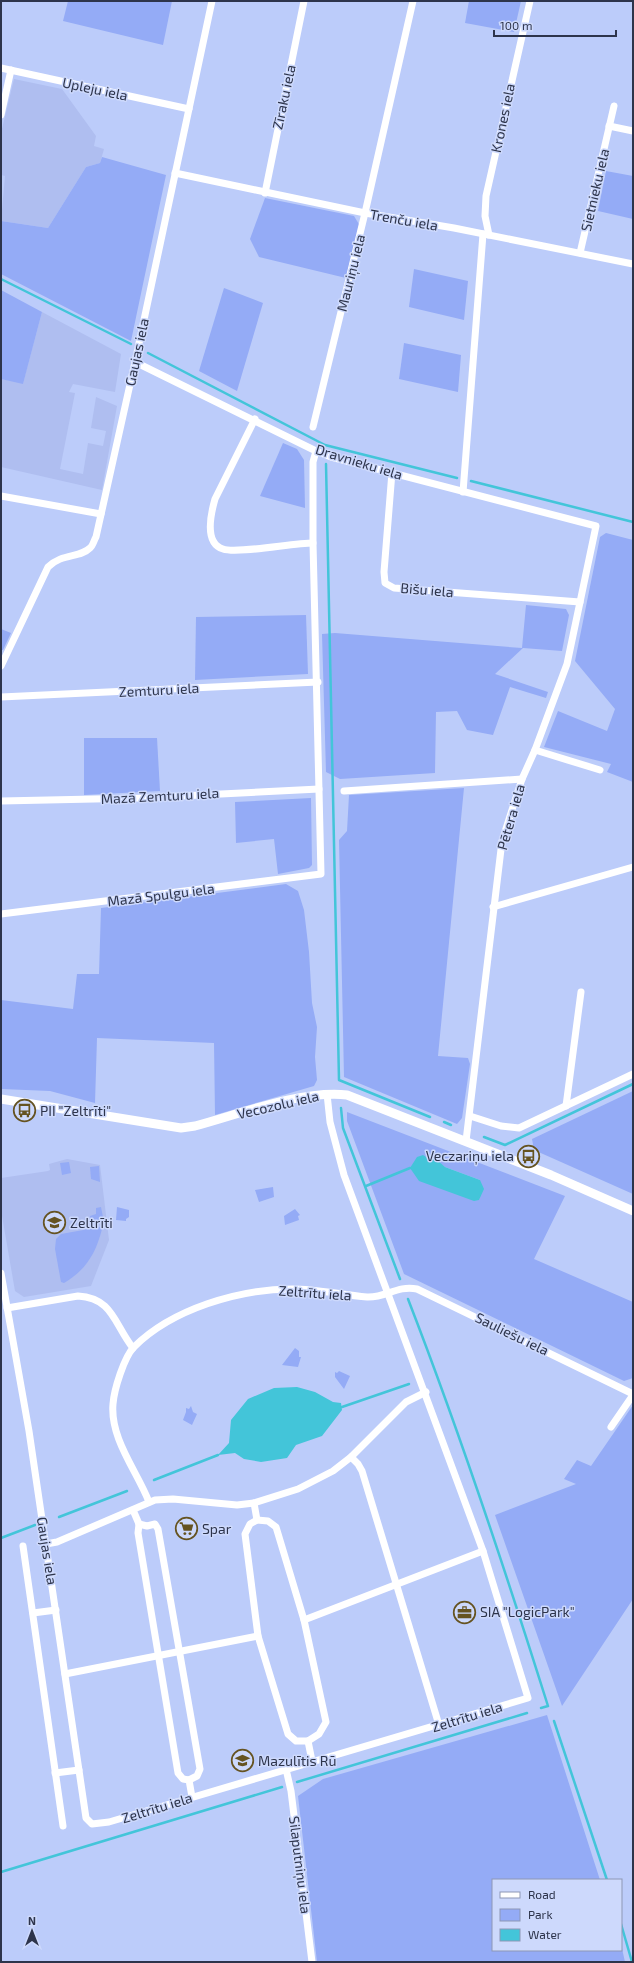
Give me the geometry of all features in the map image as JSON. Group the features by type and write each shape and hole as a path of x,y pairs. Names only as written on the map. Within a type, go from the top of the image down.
{"street":[{"name":"Gaujas iela","path":"1,666 48,567 55,560 81,553 91,548 96,537 212,1"},
{"name":"Zīraku iela","path":"265,193 304,1"},
{"name":"Mauriņu iela","path":"313,426 365,213 413,1"},
{"name":"Krones iela","path":"463,492 486,234 486,196 530,1"},
{"name":"Upleju iela","path":"1,68 189,109"},
{"path":"1,115 11,70"},
{"name":"Sietnieku iela","path":"580,253 614,106"},
{"path":"609,126 633,131"},
{"name":"Trenču iela","path":"175,173 365,213 486,234 633,264"},
{"name":"Dravnieku iela","path":"135,362 331,457 596,526"},
{"path":"255,419 215,499 212,508 211,533 213,540 224,549 238,550 313,543"},
{"path":"316,451 313,462 313,543 318,682 319,789"},
{"name":"Bišu iela","path":"392,472 384,572 385,583 394,588 580,602"},
{"path":"1,496 101,514"},
{"name":"Pētera iela","path":"466,1141 502,841 522,779 535,750 566,664 596,526"},
{"name":"Zemturu iela","path":"1,698 318,682"},
{"path":"535,750 600,770"},
{"path":"344,791 522,779"},
{"name":"Mazā Zemturu iela","path":"1,801 126,799 319,789"},
{"name":"Mazā Spulgu iela","path":"1,914 321,874 319,789"},
{"path":"493,907 633,867"},
{"path":"566,1106 581,992"},
{"path":"470,1116 501,1126 519,1128 633,1074"},
{"name":"Vecozolu iela","path":"1,1099 181,1128 195,1126 293,1099 327,1094 347,1095 570,1183 633,1211"},
{"name":"Zeltrītu iela","path":"96,1825 528,1698 483,1550 335,1146 330,1122 327,1094"},
{"name":"Gaujas iela","path":"1,1273 5,1310 23,1394 86,1818 92,1824 96,1825"},
{"name":"Sauliešu iela","path":"388,1293 396,1289 408,1288 428,1293 633,1394"},
{"name":"Zeltrītu iela","path":"149,1502 123,1448 114,1420 113,1404 115,1393 125,1362 133,1348 156,1331 186,1313 216,1300 232,1296 292,1289 369,1297 388,1293"},
{"path":"5,1310 78,1296 90,1297 101,1302 109,1310 133,1348"},
{"path":"46,1544 57,1542 155,1500 174,1499 236,1505 254,1503 298,1489 333,1471 351,1457 406,1402 426,1392"},
{"path":"611,1428 633,1394"},
{"path":"351,1457 362,1471 439,1725"},
{"path":"254,1503 257,1520"},
{"path":"132,1510 138,1524 138,1533 157,1656 178,1773 183,1779 189,1780 197,1776 200,1769 158,1529 155,1524 147,1526 138,1524"},
{"path":"257,1520 268,1521 276,1527 304,1620 326,1722 319,1734 308,1741 296,1741 288,1734 258,1636 245,1534 250,1524 257,1520"},
{"path":"23,1546 63,1826"},
{"path":"304,1620 483,1550"},
{"path":"33,1614 56,1610"},
{"path":"65,1674 258,1636"},
{"path":"308,1741 312,1761"},
{"name":"Silaputniņu iela","path":"286,1769 291,1791 312,1962"},
{"path":"55,1774 79,1770"},
{"path":"189,1780 192,1797"}],"shaded area":[{"path":"14,79 62,89 96,136 94,146 104,149 100,163 86,167 48,228 1,221 5,176 1,175 1,133"},
{"path":"42,312 121,354 115,392 73,384 69,392 75,393 60,469 83,474 88,443 103,446 106,431 91,428 96,397 117,406 102,490 1,467 1,379 23,383"},
{"name":"Zeltrīti","path":"67,1159 100,1165 109,1240 91,1286 24,1297 15,1291 1,1210 1,1178 48,1171 50,1170 49,1164"}],"green space":[{"path":"68,1 172,1 163,45 63,21"},
{"path":"469,1 521,1 514,32 465,23"},
{"path":"102,157 166,175 131,341 1,274 1,221 48,228 86,167 100,163"},
{"path":"606,171 633,176 633,219 598,211"},
{"path":"265,198 354,216 360,226 346,278 259,257 250,239"},
{"path":"414,269 468,281 464,320 409,307"},
{"path":"224,288 263,303 237,391 199,371"},
{"path":"1,290 42,312 23,384 1,379"},
{"path":"404,343 461,355 458,392 399,379"},
{"path":"283,443 297,449 304,460 305,508 260,496"},
{"path":"606,533 633,540 633,782 607,772 611,764 544,747 558,711 607,731 615,709 575,661 600,537"},
{"path":"526,605 566,609 569,615 562,651 523,648 495,674 548,692 546,698 510,687 493,735 467,730 457,711 436,712 435,773 340,779 326,772 322,634 335,633 522,648"},
{"path":"306,615 308,674 195,680 196,617"},
{"path":"1,629 11,633 3,650 1,650"},
{"path":"84,738 157,738 160,791 84,795"},
{"path":"464,788 438,1056 468,1058 470,1064 462,1118 457,1124 344,1077 339,840 347,831 349,795"},
{"path":"311,798 312,865 309,868 278,874 274,839 236,843 235,802"},
{"path":"286,884 298,891 304,910 309,952 312,1003 317,1027 315,1057 317,1080 314,1086 215,1115 214,1043 97,1038 95,1103 50,1091 1,1089 1,1000 73,1009 77,974 99,974 101,908"},
{"path":"633,1091 633,1194 534,1150 532,1139"},
{"path":"347,1112 565,1196 534,1259 633,1302 633,1378 624,1381 404,1274 347,1121","holes":["429,1159 436,1160 445,1167 480,1180 479,1200"]},
{"path":"69,1162 71,1173 62,1175 60,1163"},
{"path":"99,1166 100,1182 91,1179 90,1167"},
{"path":"273,1187 274,1197 259,1202 255,1190"},
{"path":"101,1207 103,1217 101,1221 91,1224 90,1216 96,1214 96,1208"},
{"path":"117,1207 129,1210 129,1217 126,1221 116,1220"},
{"path":"295,1209 300,1215 298,1216 299,1220 285,1225 284,1216"},
{"path":"100,1227 102,1229 100,1238 89,1260 72,1278 64,1283 61,1282 55,1249 56,1239 61,1234"},
{"path":"295,1348 299,1351 299,1357 301,1357 298,1367 282,1365"},
{"path":"339,1371 350,1376 344,1389 335,1377 335,1372 337,1373"},
{"path":"633,1405 633,1599 562,1706 495,1515 576,1484 564,1479 577,1460 591,1466"},
{"path":"191,1406 193,1412 197,1414 192,1425 183,1420 186,1408 189,1409"},
{"path":"547,1715 600,1879 492,1879 492,1951 622,1951 622,1948 625,1962 317,1962 298,1796 323,1779"}],"water":[{"path":"423,1155 429,1159 436,1159 445,1167 480,1180 484,1189 479,1200 474,1201 419,1181 410,1168 417,1157"},
{"path":"297,1387 315,1392 333,1402 341,1403 342,1410 322,1436 296,1445 287,1458 261,1462 244,1459 235,1453 218,1455 229,1443 231,1420 248,1399 274,1388"}],"waterway":[{"path":"1,279 131,344"},
{"path":"148,353 325,445 457,478"},
{"path":"326,464 339,1080 430,1117"},
{"path":"471,481 633,522"},
{"path":"484,1137 505,1145 633,1084"},
{"path":"341,1108 343,1128 400,1279"},
{"path":"444,1122 451,1125"},
{"path":"366,1186 410,1168"},
{"path":"408,1299 464,1451 515,1603 548,1706 541,1708"},
{"path":"342,1407 409,1384"},
{"path":"154,1480 218,1455"},
{"path":"59,1517 127,1491"},
{"path":"1,1538 35,1525"},
{"path":"297,1782 527,1713"},
{"path":"554,1721 607,1879"},
{"path":"1,1872 282,1787"},
{"path":"622,1927 632,1962"}],"place":[{"name":"PII \"Zeltrīti\"","path":"24,1111"},
{"name":"Veczariņu iela","path":"529,1156"},
{"name":"Zeltrīti","path":"55,1223"},
{"name":"Spar","path":"187,1529"},
{"name":"SIA \"LogicPark\"","path":"465,1612"},
{"name":"Mazulītis Rū","path":"243,1761"}]}
